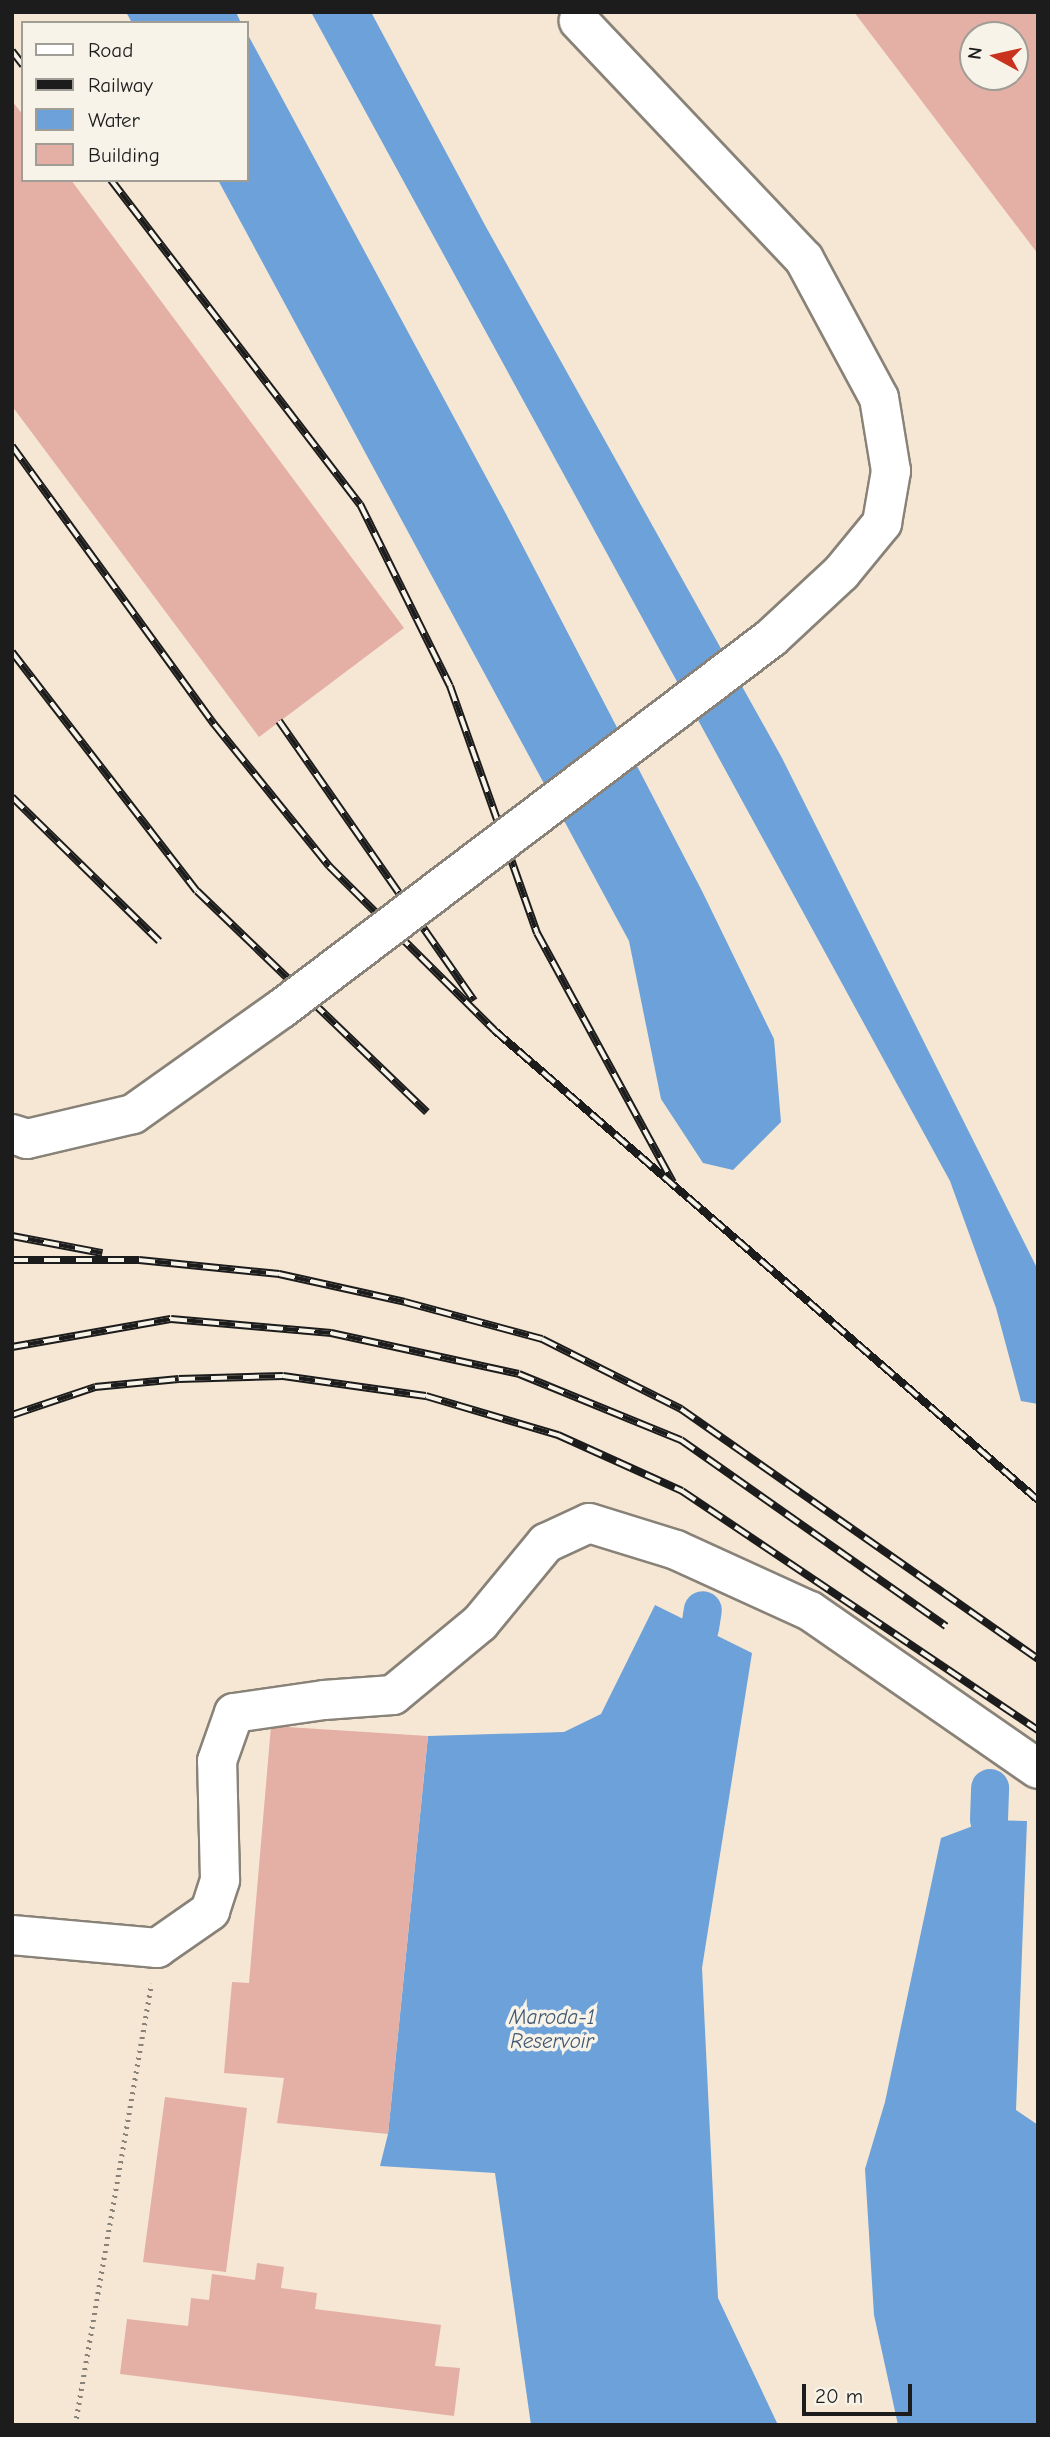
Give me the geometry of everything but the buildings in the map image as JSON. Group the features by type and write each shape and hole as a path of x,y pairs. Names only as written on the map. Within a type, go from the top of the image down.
{"lane":[{"path":"12,1134 27,1139 133,1114 281,1009 771,638 841,573 882,523 891,471 880,398 804,259 576,16"},
{"path":"12,1935 157,1948 210,1911 220,1880 217,1761 234,1713 324,1700 393,1695 480,1623 545,1543 589,1523 676,1550 810,1611 1038,1769"}],"path":[{"path":"75,2425 157,1948"}],"water":[{"path":"126,12 236,12 240,21 131,21"},
{"path":"311,12 371,12 486,227 782,758 1038,1270 1038,1404 1021,1401 996,1308 950,1181"},
{"path":"248,35 506,514 702,891 774,1039 781,1122 733,1170 703,1163 661,1099 629,941 219,182 248,182"},
{"name":"Maroda-1 Reservoir","path":"655,1605 752,1653 702,1968 718,2298 778,2425 531,2425 495,2173 380,2166 388,2134 428,1736 564,1732 601,1714"},
{"path":"989,1820 1027,1821 1016,2110 1038,2125 1038,2425 898,2425 874,2315 865,2169 885,2102 941,1838"}],"waterway":[{"path":"700,1628 703,1610"},
{"path":"989,1820 990,1788"}],"railway":[{"path":"12,51 21,62"},
{"path":"113,182 360,504 450,686 537,933 673,1182"},
{"path":"12,446 214,724 329,866 494,1030 1038,1500"},
{"path":"12,652 197,891 427,1112"},
{"path":"279,721 474,1001"},
{"path":"12,797 159,941"},
{"path":"12,1236 102,1253"},
{"path":"12,1260 139,1260 279,1274 405,1302 542,1339 681,1409 1038,1659"},
{"path":"12,1347 171,1319 331,1333 519,1374 681,1440 946,1626"},
{"path":"12,1415 95,1387 179,1379 283,1376 426,1396 558,1435 682,1491 1038,1730"}]}
